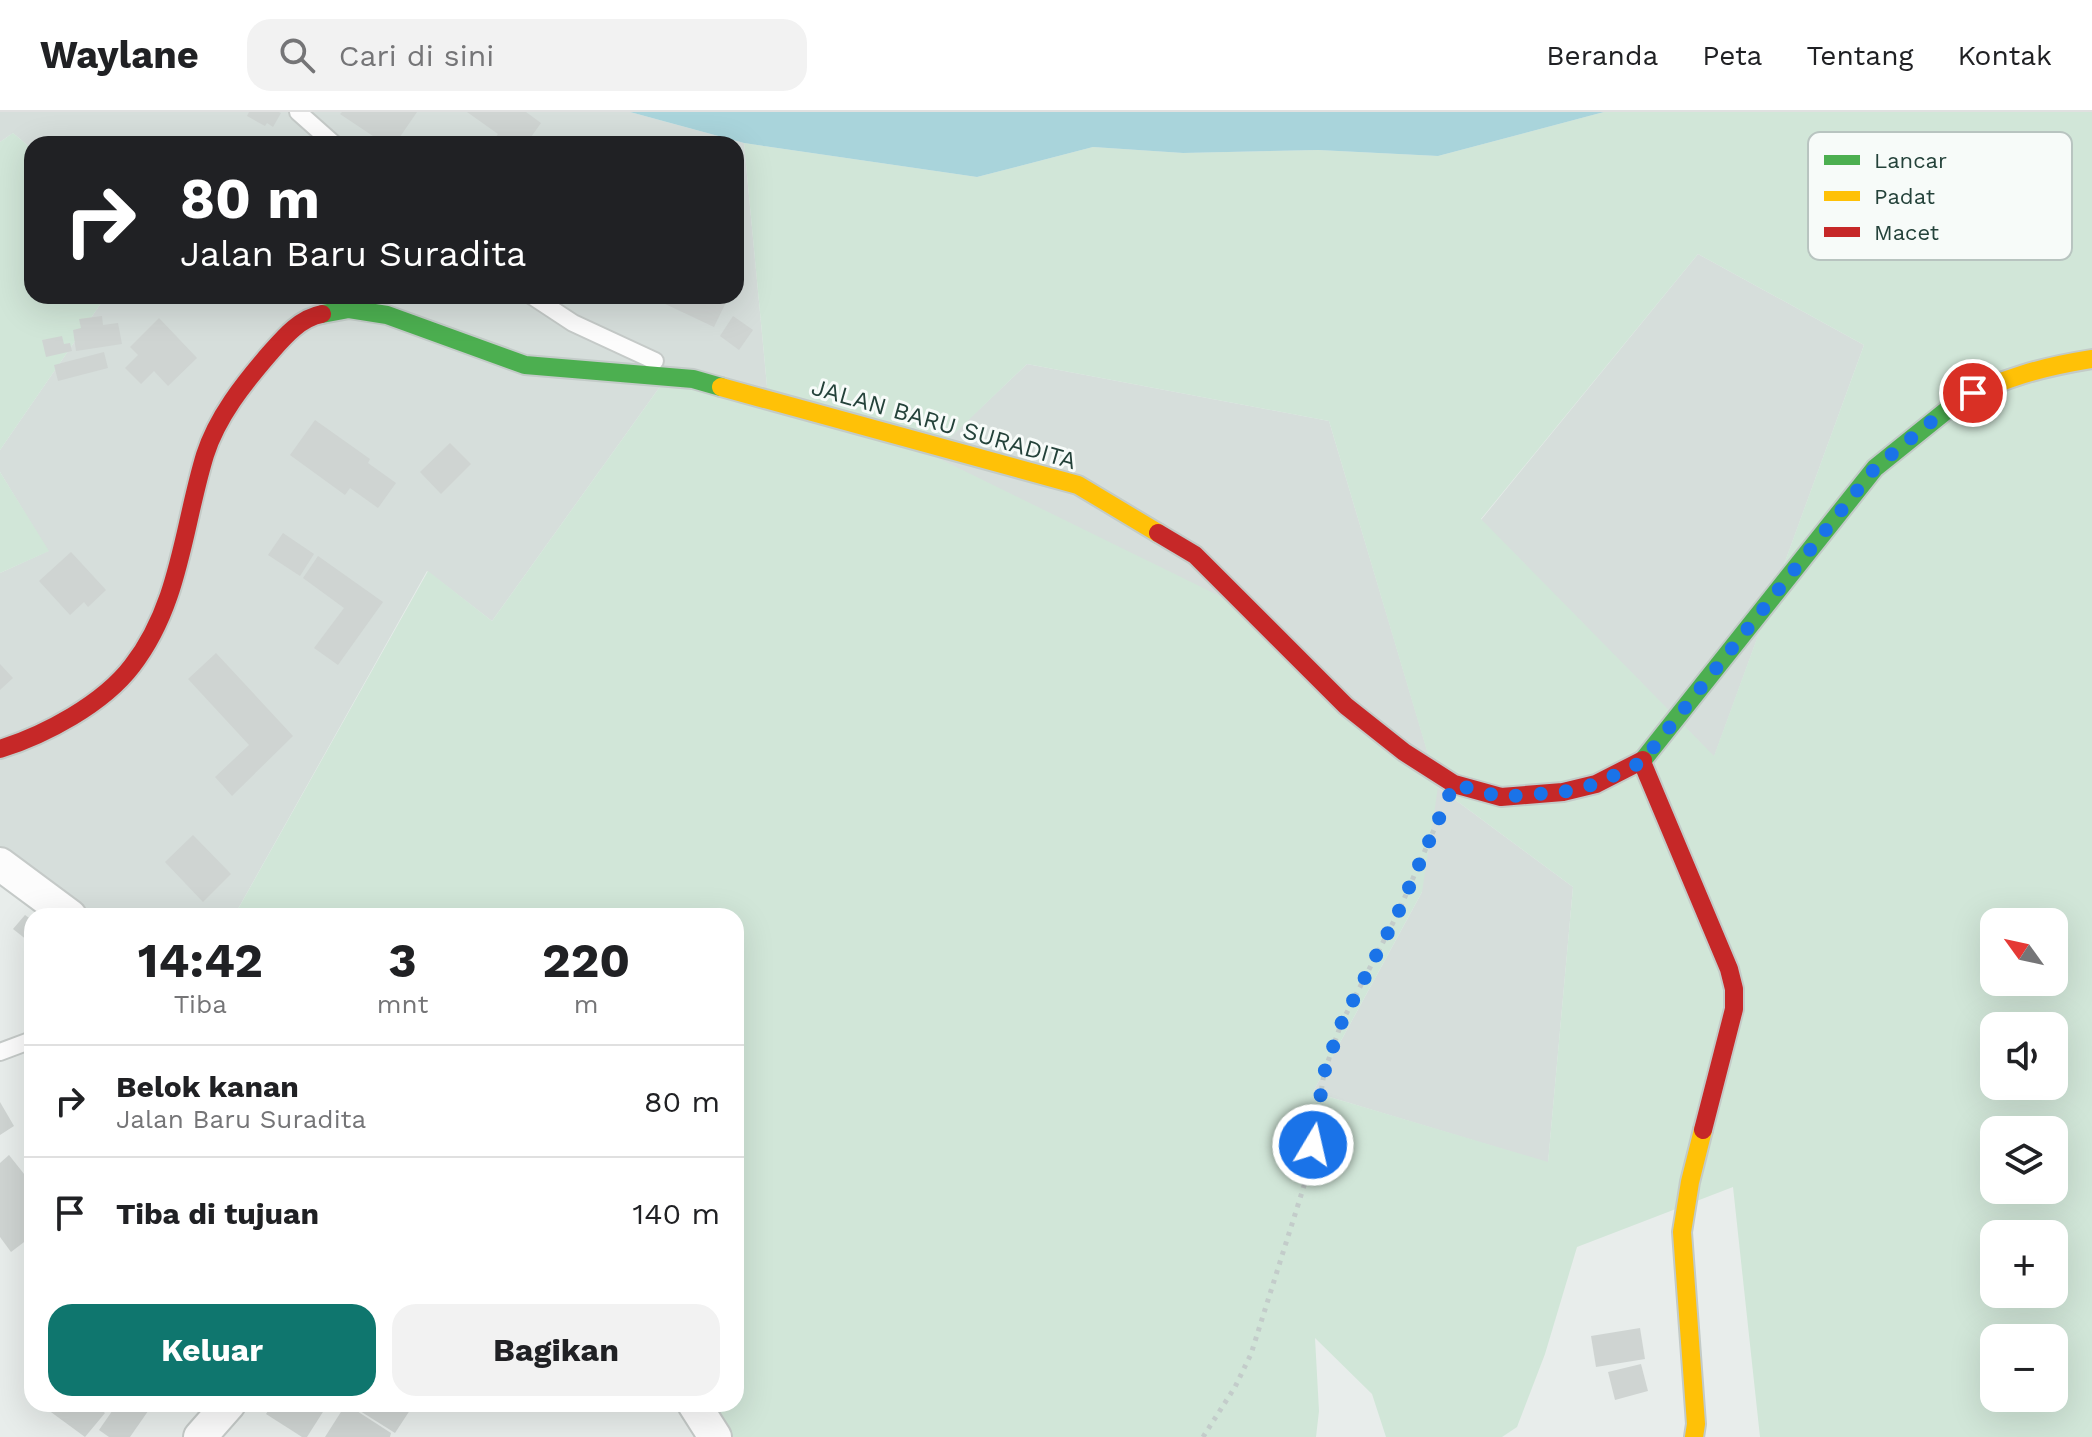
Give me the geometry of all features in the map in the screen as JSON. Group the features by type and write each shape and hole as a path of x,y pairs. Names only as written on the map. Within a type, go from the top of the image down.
{"main road":[{"name":"JALAN BARU SURADITA","path":"0,749 29,740 103,696 132,666 158,623 173,588 206,453 223,417 246,380 288,332 315,315 349,309 387,315 525,365 693,379 1078,485 1195,555 1346,706 1404,752 1454,784 1501,797 1551,794 1596,784 1642,762 1875,468 1954,403 1992,383 2044,367 2092,359"},
{"path":"1642,762 1729,969 1734,989 1734,1009 1690,1182 1682,1232 1696,1424 1694,1437"}],"street":[{"path":"0,864 59,908"},
{"path":"200,1437 222,1412"},
{"path":"699,1412 715,1437"}],"lane":[{"path":"298,112 325,136"},
{"path":"544,304 573,323 693,379"},
{"path":"0,1052 24,1043"}],"path":[{"path":"1203,1437 1235,1387 1251,1354 1309,1170 1324,1073 1341,1024 1398,913 1454,784"}],"shaded area":[{"path":"0,112 630,112 718,136 24,136 24,142 13,133 0,142"},
{"path":"744,143 768,397 669,374 492,621 427,571 238,908 81,908 0,856 0,573 48,551 0,472 0,450 100,304 744,304"},
{"path":"1698,254 1864,345 1714,757 1481,520"},
{"path":"1027,364 1329,421 1438,787 1573,887 1548,1163 1313,1092 1422,892 932,454"}],"green space":[{"path":"1604,112 2092,112 2092,1437 1760,1437 1733,1187 1577,1247 1545,1354 1517,1427 1502,1437 1386,1437 1372,1394 1315,1338 1319,1411 1316,1437 699,1437 689,1412 744,1412 744,908 238,908 428,571 492,621 669,374 768,397 744,143 977,177 1093,147 1183,153 1318,150 1438,156","holes":["1698,254 1864,345 1714,756 1481,519","1027,364 1329,421 1437,785 1244,608 932,455","1438,787 1573,887 1548,1162 1313,1092 1422,892"]},
{"path":"13,133 24,142 24,304 100,304 0,450 0,142"},
{"path":"0,472 49,551 0,573"}],"water":[{"path":"630,112 1604,112 1438,156 1318,150 1183,153 1093,147 977,177 744,143 744,136 718,136"}],"building":[{"path":"249,112 281,113 273,127 247,116"},
{"path":"417,112 400,136 373,136 340,114"},
{"path":"467,112 526,112 541,123 532,136 496,136 498,134"},
{"path":"665,304 725,304 714,327"},
{"path":"102,316 103,325 118,323 122,344 76,351 73,330 81,328 79,319"},
{"path":"733,316 753,330 739,350 720,336"},
{"path":"159,318 197,358 168,386 154,371 141,384 125,368 138,355 130,347"},
{"path":"62,336 64,344 70,343 72,351 46,357 42,340"},
{"path":"104,352 108,368 58,381 54,365"},
{"path":"315,420 370,459 368,463 396,483 378,508 350,488 345,495 290,455"},
{"path":"450,443 471,464 441,494 420,472"},
{"path":"283,533 314,554 300,576 268,555"},
{"path":"71,552 106,590 88,607 84,602 70,615 39,581"},
{"path":"318,556 383,602 338,665 314,648 344,608 303,578"},
{"path":"216,653 293,736 232,796 215,777 249,745 188,679"},
{"path":"0,664 13,678 0,690"},
{"path":"193,835 231,874 203,902 165,862"},
{"path":"24,916 24,938 13,929"},
{"path":"0,1102 14,1126 0,1135"},
{"path":"9,1155 24,1174 24,1242 11,1252 0,1237 0,1163"},
{"path":"1640,1328 1645,1359 1596,1367 1591,1336"},
{"path":"1641,1364 1648,1391 1615,1400 1608,1372"},
{"path":"51,1412 105,1413 85,1437"},
{"path":"111,1412 147,1412 130,1437 109,1437 99,1430"},
{"path":"323,1412 307,1437 302,1437 266,1414"},
{"path":"341,1412 358,1412 391,1433 390,1437 325,1437"},
{"path":"362,1412 409,1412 395,1433"}],"traffic: fast":[{"path":"322,314 349,309 387,315 525,365 693,379 721,387"},
{"path":"1643,760 1875,468 1957,402"}],"traffic: slow":[{"path":"1957,402 2023,374 2092,359"},
{"path":"721,387 1078,485 1158,533"},
{"path":"1694,1437 1696,1424 1682,1232 1703,1130"}],"traffic: jam":[{"path":"0,749 54,727 72,716 105,693 132,666 161,617 178,564 205,455 224,414 241,388 281,341 300,324 322,314"},
{"path":"1158,533 1195,555 1346,706 1404,752 1454,784 1501,797 1563,792 1596,784 1643,760"},
{"path":"1642,762 1729,969 1734,989 1734,1009 1703,1130"}],"route":[{"path":"1313,1145 1324,1073 1341,1024 1398,913 1454,784 1501,797 1563,792 1596,784 1642,762 1875,468 1954,403 1973,393"}]}
